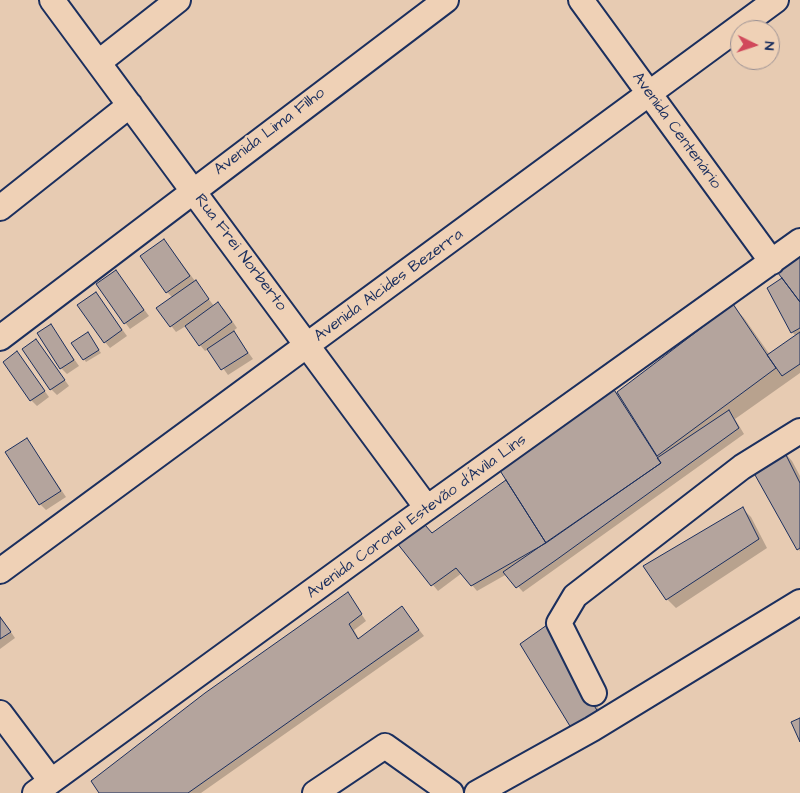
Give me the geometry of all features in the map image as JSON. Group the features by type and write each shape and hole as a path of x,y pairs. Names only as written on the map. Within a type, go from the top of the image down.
{"street":[{"name":"Rua Frei Norberto","path":"52,0 309,345 427,508"},
{"path":"99,62 178,0"},
{"name":"Avenida Lima Filho","path":"0,338 446,0"},
{"name":"Avenida Centenário","path":"581,0 772,262"},
{"name":"Avenida Alcides Bezerra","path":"0,571 650,95 776,0"},
{"path":"0,208 130,105"},
{"name":"Avenida Coronel Estevão d'Ávila Lins","path":"43,787 427,508 800,242"},
{"path":"594,693 559,623 575,596 742,468 800,431"},
{"path":"477,793 592,729 800,602"},
{"path":"0,713 43,787"},
{"path":"315,793 385,746 451,793"}],"building":[{"path":"164,239 190,276 166,293 140,256"},
{"path":"800,254 800,302 775,269"},
{"path":"116,270 144,310 124,324 96,284"},
{"path":"782,278 800,302 800,328 791,333 767,288"},
{"path":"196,280 209,299 170,327 156,308"},
{"path":"96,292 122,330 104,343 77,305"},
{"path":"218,302 232,322 199,346 185,326"},
{"path":"733,304 776,368 657,456 617,392"},
{"path":"51,324 74,360 60,369 37,333"},
{"path":"234,331 248,353 221,370 207,349"},
{"path":"88,332 99,350 83,360 71,343"},
{"path":"800,332 800,364 782,376 767,355"},
{"path":"36,339 65,380 50,390 22,349"},
{"path":"17,351 45,391 30,401 3,362"},
{"path":"611,385 661,463 546,543 499,469"},
{"path":"729,410 739,428 556,560 516,588 503,572 661,463 657,458"},
{"path":"27,438 61,491 39,505 5,452"},
{"path":"784,451 800,483 800,548 797,550 750,466"},
{"path":"506,480 546,543 471,586 456,568 431,586 393,538 419,518 432,533"},
{"path":"743,507 759,539 666,600 643,566"},
{"path":"348,592 362,614 349,624 358,639 402,606 419,630 188,793 99,793 91,781 205,693"},
{"path":"0,617 11,632 0,639"},
{"path":"547,625 602,719 576,736 520,644"},
{"path":"800,718 800,742 791,722"}]}
